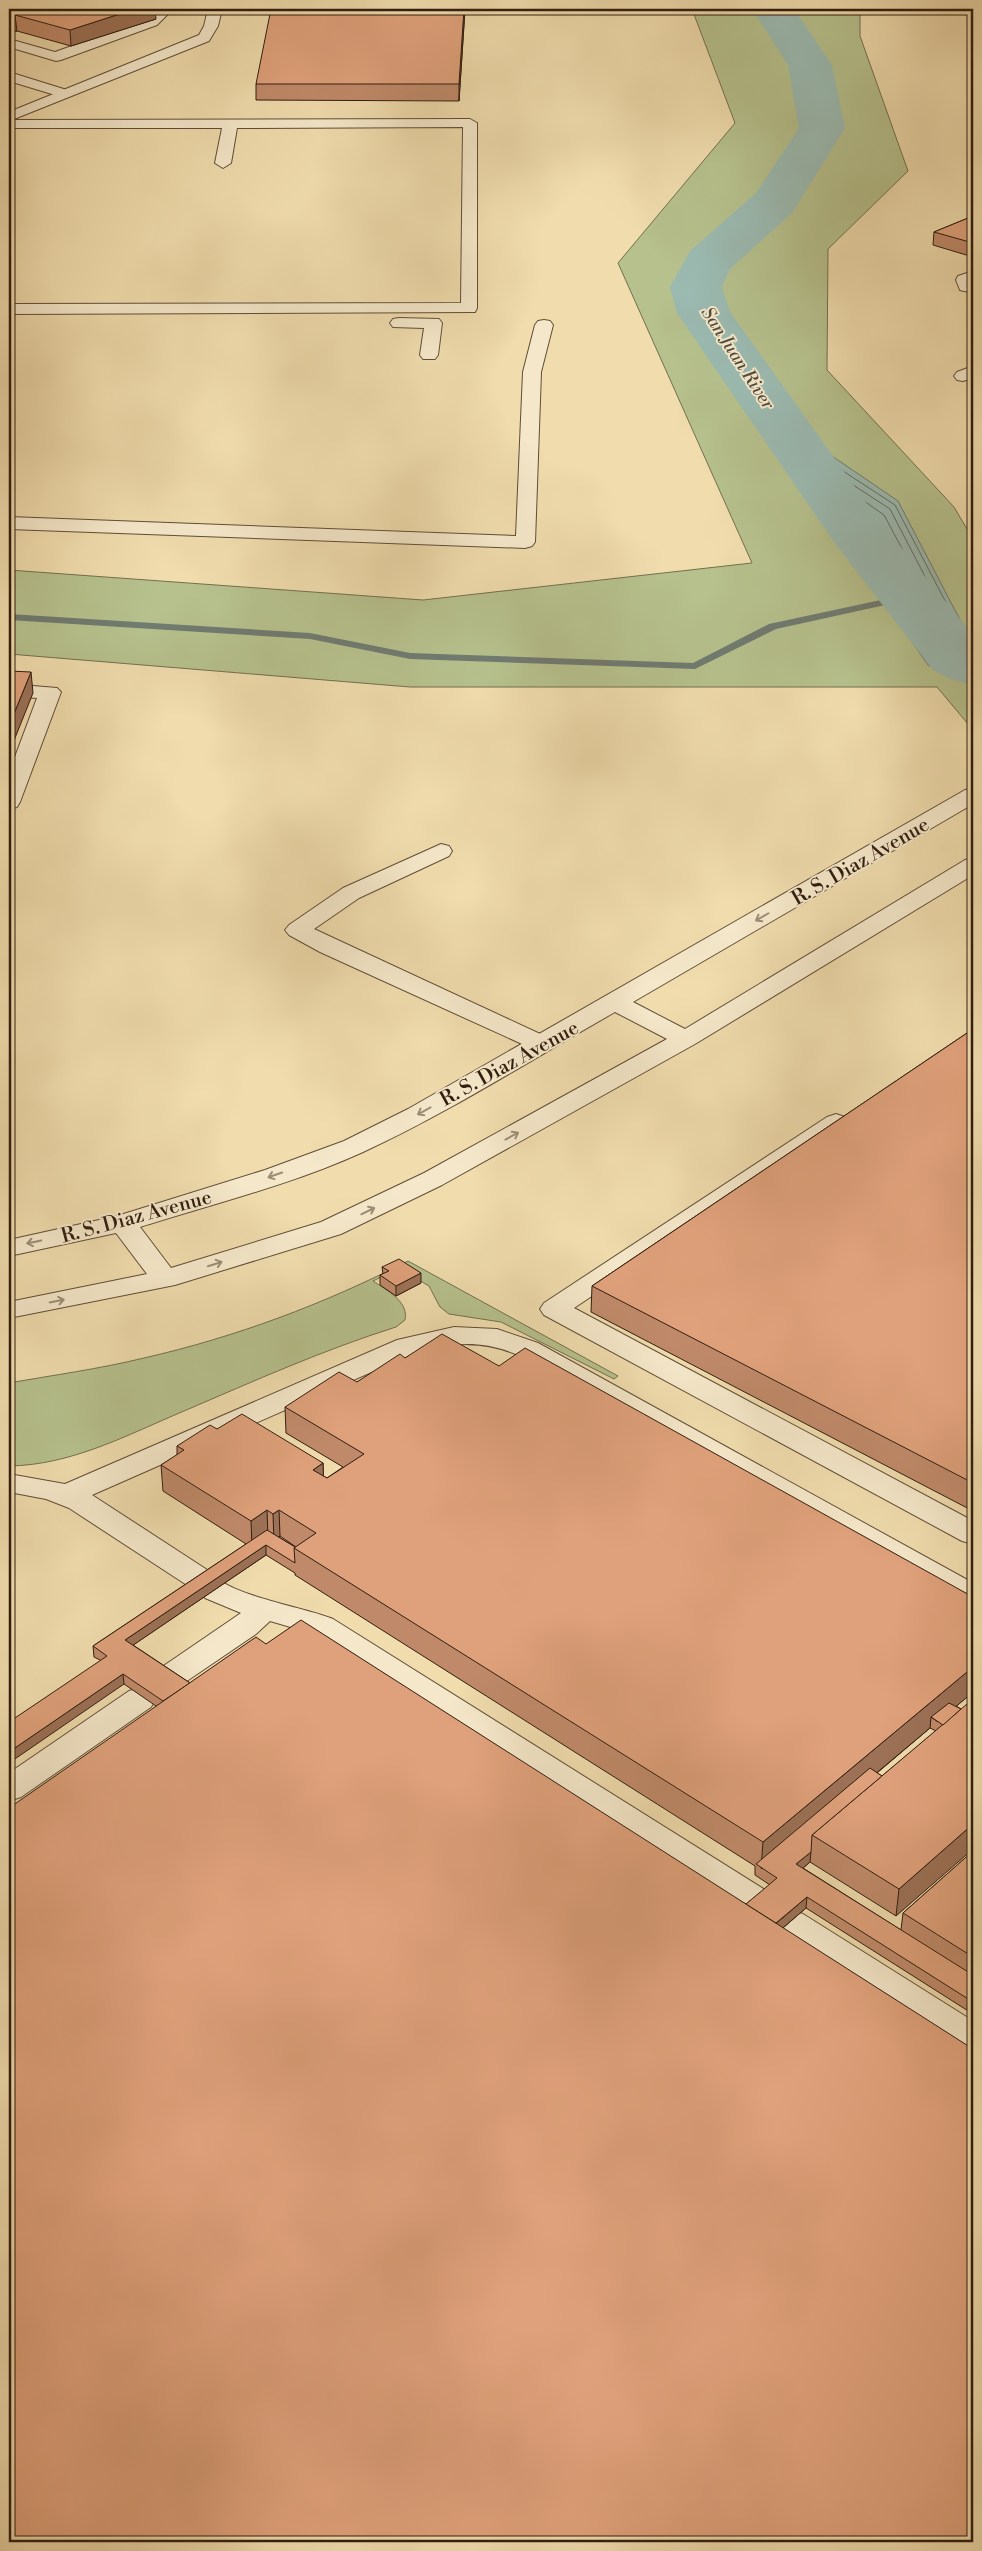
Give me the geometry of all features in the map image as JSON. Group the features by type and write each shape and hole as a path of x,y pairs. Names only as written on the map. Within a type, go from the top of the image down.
{"street":[{"path":"9,43 56,57 152,22 166,9"},
{"path":"9,117 204,38 211,26 215,9"},
{"path":"9,76 66,94"},
{"path":"9,124 470,123 469,308 9,309"},
{"path":"222,163 230,124"},
{"path":"973,276 964,280 966,286 973,288"},
{"path":"9,322 433,323 429,355"},
{"path":"9,523 525,542 532,372 544,325"},
{"path":"9,690 50,692 9,802"},
{"name":"R. S. Diaz Avenue","path":"9,1248 124,1223 274,1176 353,1147 417,1114 542,1044 973,795"},
{"path":"441,851 351,893 297,930 328,947 542,1044"},
{"path":"9,1310 165,1279 331,1228 433,1179 686,1039 973,865"},
{"path":"615,1002 686,1039"},
{"path":"859,1106 554,1309 973,1534"},
{"path":"124,1223 165,1279"},
{"path":"67,1495 406,1346 445,1336 477,1333 495,1336 528,1349 973,1596"},
{"path":"9,1483 35,1486 67,1495 80,1501 236,1602 296,1616 322,1626 758,1902"},
{"path":"170,1678 245,1627 263,1609"},
{"path":"9,1789 140,1698"},
{"path":"790,1923 973,2039"}],"green space":[{"path":"692,9 860,9 860,36 908,171 828,249 827,370 954,507 973,539 973,730 937,687 410,687 9,654 9,570 423,600 752,563 618,263 735,123"},
{"path":"408,1261 618,1376 614,1379 501,1322 449,1314 440,1307 429,1286 399,1268 373,1281 390,1292 404,1307 405,1320 396,1327 289,1366 99,1447 55,1460 9,1466 9,1383 127,1362 212,1340 312,1305"}],"water":[{"path":"779,420 898,501 970,639 973,640 973,685 928,665 873,586 785,451"}],"building":[{"path":"9,9 135,9 70,30 15,15 9,17"},
{"path":"271,9 464,9 459,84 256,84"},
{"path":"973,216 973,243 934,232"},
{"path":"9,671 31,672 9,726"},
{"path":"973,1029 973,1483 592,1286"},
{"path":"399,1259 421,1273 396,1286 380,1275 389,1271 382,1267"},
{"path":"442,1334 499,1366 525,1348 973,1597 973,1667 763,1842 294,1548 316,1533 279,1510 273,1514 267,1510 251,1521 161,1465 184,1450 177,1446 210,1425 217,1429 242,1414 323,1463 313,1470 327,1478 364,1454 285,1407 339,1372 357,1382 400,1354 405,1358"},
{"path":"267,1530 295,1547 295,1563 266,1545 125,1640 190,1683 163,1701 123,1674 9,1752 9,1722 107,1656 93,1646"},
{"path":"301,1620 973,2049 973,2542 9,2542 9,1808 256,1637 266,1644"},
{"path":"973,1699 973,1824 899,1889 812,1835"},
{"path":"949,1703 961,1709 943,1725 931,1717"},
{"path":"870,1768 882,1776 812,1835 811,1852 796,1864 973,1975 973,2002 807,1897 776,1923 746,1904 777,1878 756,1864"},
{"path":"973,1851 973,1957 903,1913"}],"waterway":[{"name":"San Juan River","path":"773,9 810,65 822,128 775,203 708,262 696,287 704,313 857,532 956,656 973,665"},
{"path":"9,617 310,636 410,656 695,666 773,626 904,598"}]}
